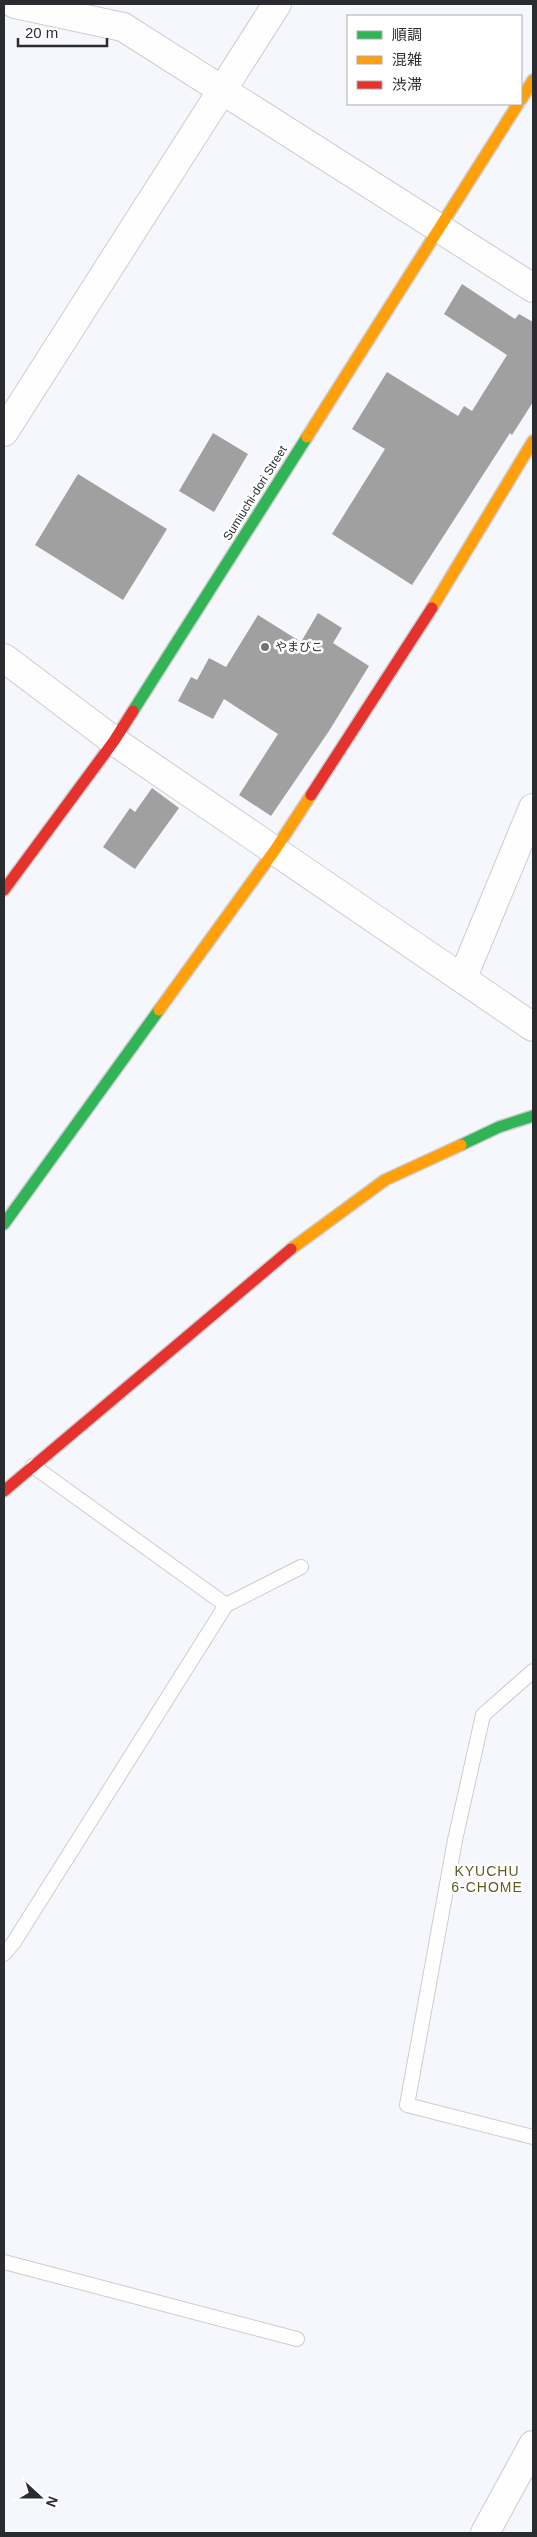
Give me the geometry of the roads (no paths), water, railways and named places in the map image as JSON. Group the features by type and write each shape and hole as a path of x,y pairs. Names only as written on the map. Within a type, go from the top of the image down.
{"street":[{"path":"15,4 123,28 533,288"},
{"path":"4,432 277,4"},
{"path":"522,98 533,80"},
{"name":"Sumiuchi-dori Street","path":"4,890 114,741 517,105"},
{"path":"4,1224 275,850 419,630 533,441"},
{"path":"4,658 114,741 463,977 533,1027"},
{"path":"463,977 533,808"},
{"path":"5,1488 280,1258 385,1180 500,1128 533,1116"},
{"path":"485,2533 533,2445"}],"lane":[{"path":"33,1466 226,1605"},
{"path":"4,1954 19,1934 226,1605 301,1567"},
{"path":"533,1671 483,1715 455,1840 407,2105 533,2137"},
{"path":"4,2262 297,2339"}],"place":[{"name":"やまびこ","path":"265,647"}],"district":[{"name":"KYUCHU 6-CHOME","path":"487,1879"}]}
